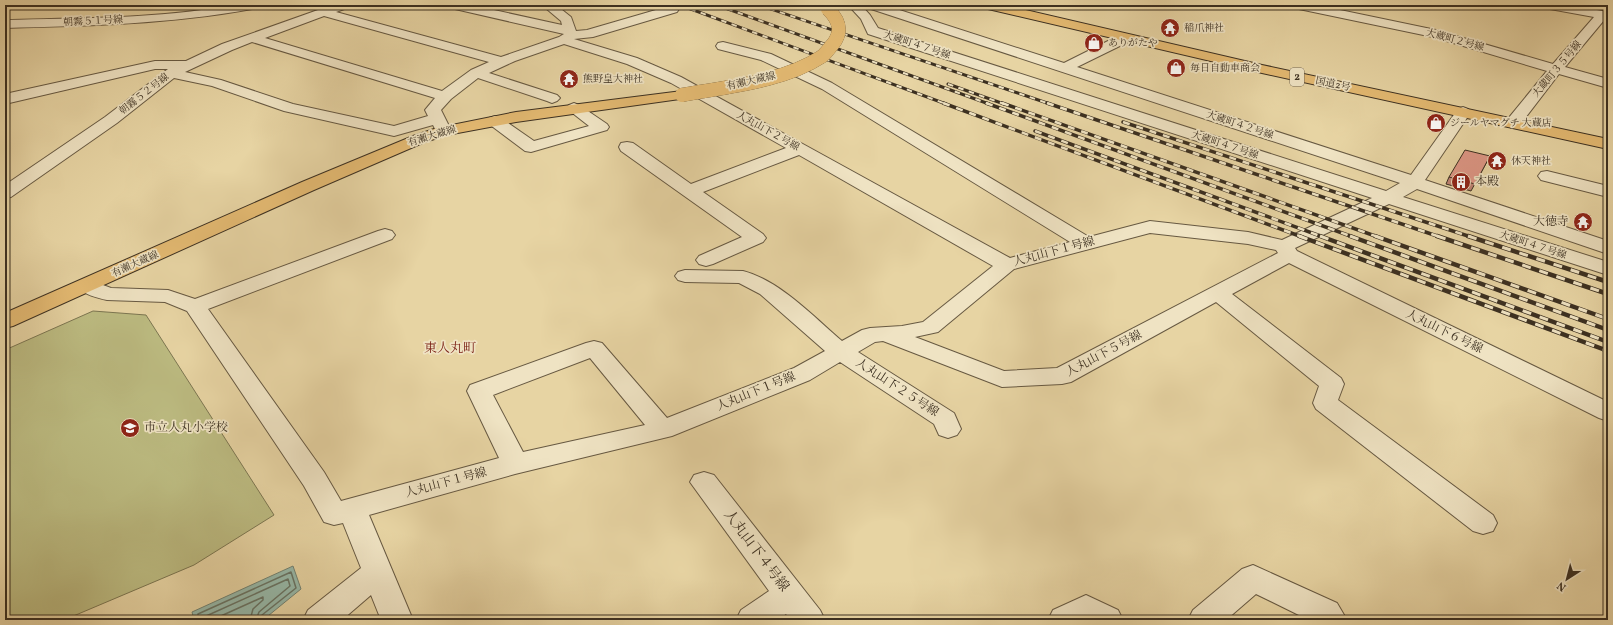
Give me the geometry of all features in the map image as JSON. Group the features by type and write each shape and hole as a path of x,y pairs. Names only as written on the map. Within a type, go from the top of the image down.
{"main road":[{"name":"国道2号","path":"988,5 1262,69 1608,144"},
{"name":"有瀬大蔵線","path":"5,321 308,186 419,139 440,125 495,121 574,108 682,95 751,82 783,73 809,63 822,56 837,37 839,24 837,18 824,7"}],"street":[{"name":"朝霧５１号線","path":"5,24 117,21 210,13 252,5"},
{"name":"朝霧５２号線","path":"5,193 111,120 171,73 252,38 342,5"},
{"path":"455,5 568,36"},
{"path":"548,5 567,20 568,36"},
{"name":"大蔵町４７号線","path":"854,5 866,18 873,31 1608,269"},
{"name":"大蔵町４２号線","path":"872,5 1415,182 1608,248"},
{"name":"大蔵町２号線","path":"1299,5 1436,34 1608,84"},
{"path":"1550,5 1605,15"},
{"path":"171,73 216,83 289,108 394,131 440,125 433,110 443,96 476,73 502,61 568,36 588,34 673,9"},
{"path":"323,12 502,61"},
{"name":"大蔵町３５号線","path":"1513,123 1556,69 1605,15"},
{"path":"873,31 911,18"},
{"name":"人丸山下２号線","path":"568,36 676,80 1006,265"},
{"path":"252,38 443,96"},
{"path":"1067,68 1125,38"},
{"path":"723,46 766,57 827,86 1086,243"},
{"path":"5,99 155,65 189,65"},
{"path":"476,73 552,98"},
{"path":"495,121 531,147 601,127 574,108"},
{"path":"1286,251 1388,198 1415,182 1463,112"},
{"path":"627,147 756,238 706,260"},
{"path":"690,191 800,149"},
{"path":"1547,176 1608,192"},
{"name":"人丸山下１号線","path":"195,306 314,479 334,514 515,464 663,430 802,374 870,335 902,333 930,327 1006,265 1150,227 1248,238 1286,251"},
{"path":"87,285 106,294 168,296 195,306 385,235"},
{"name":"人丸山下５号線","path":"885,334 1002,379 1062,376 1218,293 1286,251"},
{"name":"人丸山下６号線","path":"1286,251 1608,412"},
{"name":"人丸山下２５号線","path":"684,276 743,277 768,289 841,352 945,419 948,429"},
{"path":"1218,293 1332,384 1325,403 1483,523"},
{"path":"515,464 479,391 594,348 663,430"},
{"name":"人丸山下４号線","path":"704,482 809,620"},
{"path":"352,509 397,620"},
{"path":"319,620 377,572"},
{"path":"1204,620 1253,578 1326,613 1331,620"},
{"path":"752,620 789,594"},
{"path":"1064,620 1086,609 1107,620"}],"shaded area":[{"name":"市立人丸小学校","path":"93,311 146,315 274,515 194,565 64,620 5,620 5,350"}],"water":[{"path":"293,566 301,589 263,620 194,620 192,612"}],"building":[{"path":"1465,150 1490,156 1475,184 1449,177"}],"railway":[{"path":"680,5 946,104"},
{"path":"717,5 989,104"},
{"path":"759,5 1050,104"},
{"path":"948,84 1004,104"},
{"path":"943,103 1302,237"},
{"path":"986,103 1353,237"},
{"path":"1002,103 1378,237"},
{"path":"1047,103 1440,237"},
{"path":"1123,122 1471,237"},
{"path":"1035,131 1323,237"},
{"path":"1299,236 1608,351"},
{"path":"1320,236 1608,342"},
{"path":"1350,236 1608,330"},
{"path":"1375,236 1608,319"},
{"path":"1437,236 1608,294"},
{"path":"1468,236 1608,282"}],"place":[{"name":"稲爪神社","path":"1170,28"},
{"name":"ありがたや","path":"1094,43"},
{"name":"毎日自動車商会","path":"1176,68"},
{"name":"熊野皇大神社","path":"569,79"},
{"name":"ジールヤマグチ 大蔵店","path":"1436,123"},
{"name":"休天神社","path":"1497,161"},
{"name":"本殿","path":"1461,182"},
{"name":"大徳寺","path":"1583,222"},
{"name":"市立人丸小学校","path":"130,428"}],"district":[{"name":"東人丸町","path":"450,349"}]}
